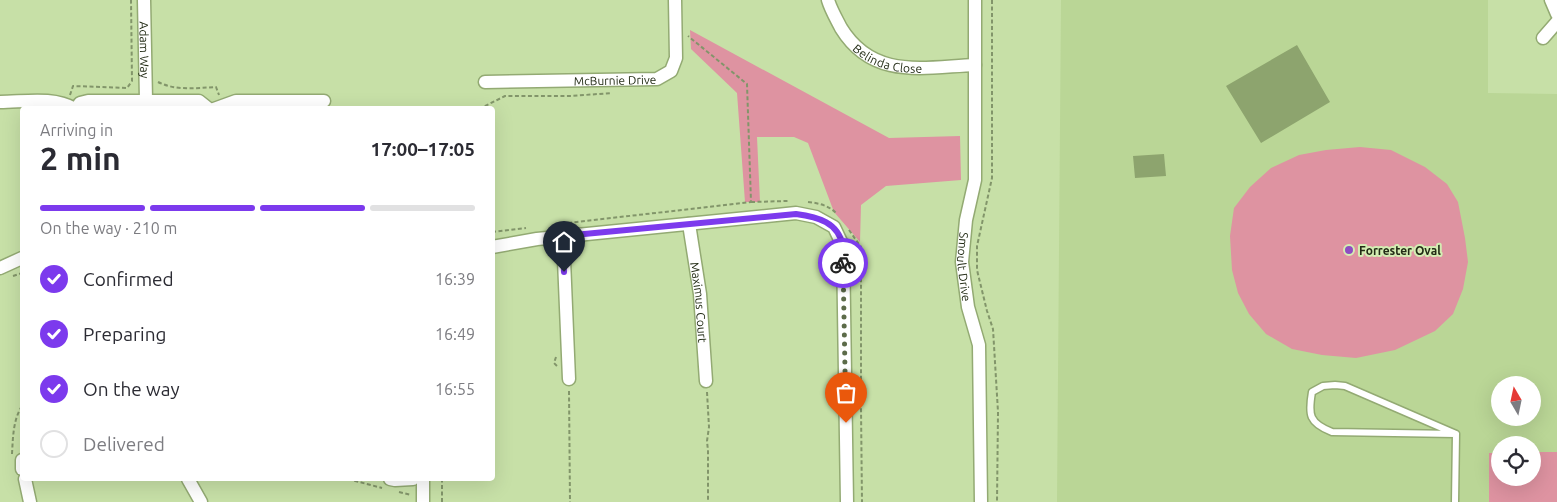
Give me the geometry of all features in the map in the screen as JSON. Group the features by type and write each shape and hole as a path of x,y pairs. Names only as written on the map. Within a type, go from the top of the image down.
{"street":[{"name":"Adam Way","path":"144,0 146,100"},
{"name":"McBurnie Drive","path":"485,82 657,78 671,71 676,58 674,0"},
{"name":"Belinda Close","path":"828,0 832,11 847,36 863,54 880,63 904,68 975,65"},
{"name":"Smoult Drive","path":"975,0 975,180 966,220 962,262 968,306 979,345 980,502"},
{"path":"1551,0 1557,14"},
{"path":"1543,38 1557,22"},
{"path":"74,106 88,100 199,101 205,106"},
{"path":"222,106 236,101 324,101"},
{"path":"0,102 55,102 69,106"},
{"path":"495,246 537,238 562,230 689,224 796,214 816,216 834,226 843,246 848,502"},
{"name":"Maximus Court","path":"689,224 700,294 706,381"},
{"path":"562,230 569,379"},
{"path":"0,268 20,259"},
{"path":"25,481 30,502"},
{"path":"189,481 201,502"},
{"path":"423,481 423,502"}],"lane":[{"path":"1335,384 1345,386 1456,434 1332,432 1320,427 1311,417 1312,392 1323,386 1335,384"},
{"path":"1455,502 1456,434"}],"path":[{"path":"72,106 73,86 126,88 132,81 131,0"},
{"path":"992,0 992,178 977,246 977,270 993,329 998,412 997,502"},
{"path":"562,230 751,202 747,84 684,33 675,32"},
{"path":"158,82 168,87 216,87 219,106"},
{"path":"495,232 528,228"},
{"path":"360,481 390,486 411,495"},
{"path":"442,481 442,502"}],"shaded area":[{"path":"1061,0 1488,0 1488,93 1557,94 1557,452 1541,452 1541,436 1491,436 1489,502 1057,502"},
{"path":"690,30 889,138 960,136 961,180 886,186 861,205 860,242 834,212 808,143 794,137 757,137 760,202 745,202 737,93 691,49"},
{"name":"Forrester Oval","path":"1360,147 1391,150 1425,167 1447,184 1458,202 1465,238 1468,262 1463,289 1453,314 1435,331 1395,350 1356,358 1322,355 1292,349 1266,334 1249,314 1238,293 1232,270 1230,236 1234,208 1250,187 1271,168 1299,155"},
{"path":"1541,452 1557,452 1557,502 1489,502 1489,453 1491,453 1491,486 1541,486"}],"building":[{"path":"1297,45 1330,102 1261,143 1226,86"},
{"path":"1164,154 1166,176 1135,178 1133,156"}],"way so far":[{"path":"843,263 846,423"}],"place":[{"name":"Forrester Oval","path":"1349,250"}],"route":[{"path":"564,272 563,236 796,214 816,216 834,226 843,246 843,263"}]}
